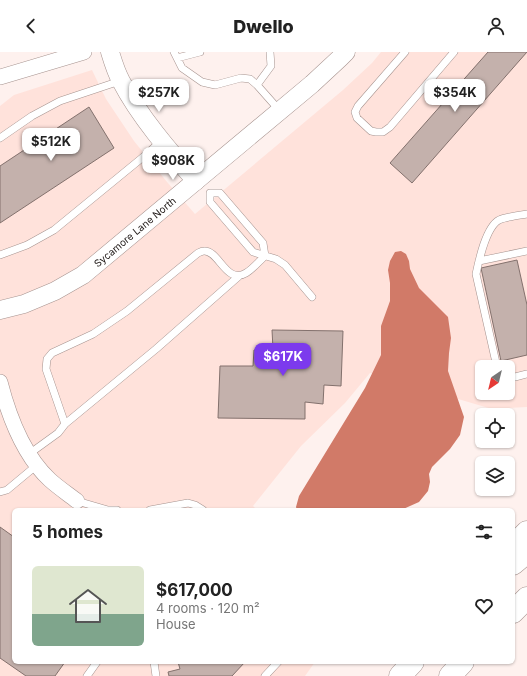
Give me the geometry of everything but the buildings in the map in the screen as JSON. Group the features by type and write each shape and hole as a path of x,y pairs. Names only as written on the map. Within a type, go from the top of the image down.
{"highway":[{"path":"515,544 527,532"},
{"path":"515,562 527,552"},
{"path":"515,610 527,598"},
{"path":"515,618 527,609"},
{"path":"394,676 403,664"},
{"path":"400,676 411,664"},
{"path":"450,676 461,664"}],"street":[{"path":"0,77 84,52"},
{"path":"110,52 121,80 132,100 148,123 203,187"},
{"name":"Sycamore Lane North","path":"0,310 24,304 55,291 83,275 203,187 280,112 346,52"},
{"path":"0,382 4,400 16,429 33,460 78,506"}],"lane":[{"path":"200,52 176,55 182,68 202,82 215,85 242,78 250,78 280,112"},
{"path":"257,85 271,66 270,52"},
{"path":"405,52 358,106 356,112 357,118 372,131 383,132 390,127 454,52"},
{"path":"0,138 32,116 60,101 121,80"},
{"path":"0,255 27,246 54,230 162,140"},
{"path":"203,187 220,193 263,243 265,256"},
{"path":"203,187 210,202 253,252 276,259 285,266 312,298"},
{"path":"494,360 476,274 479,260 488,232 493,225 500,220 527,214"},
{"path":"65,424 46,369 47,359 52,353 93,334 127,312 198,253 204,251 210,252 231,274 239,276"},
{"path":"479,260 527,251"},
{"path":"0,492 7,490 65,424 156,349 239,276 246,273 265,256"},
{"path":"515,376 527,374"},
{"path":"161,508 188,503 200,508"},
{"path":"78,506 93,508"},
{"path":"87,676 96,664"},
{"path":"154,664 156,676"},
{"path":"266,676 276,664"}],"shaded area":[{"path":"381,52 527,52 527,407 489,408 370,373 345,403 301,446 253,506 255,508 12,508 12,664 314,664 305,676 0,676 0,106 14,95 92,70 106,99 134,141 195,214 343,90 372,63"},
{"path":"401,251 406,254 410,269 419,288 448,317 451,338 448,371 464,417 460,435 450,449 432,467 429,474 430,482 428,491 419,502 406,508 296,508 299,496 365,388 381,355 381,326 390,301 388,270 390,261 395,252"}]}
